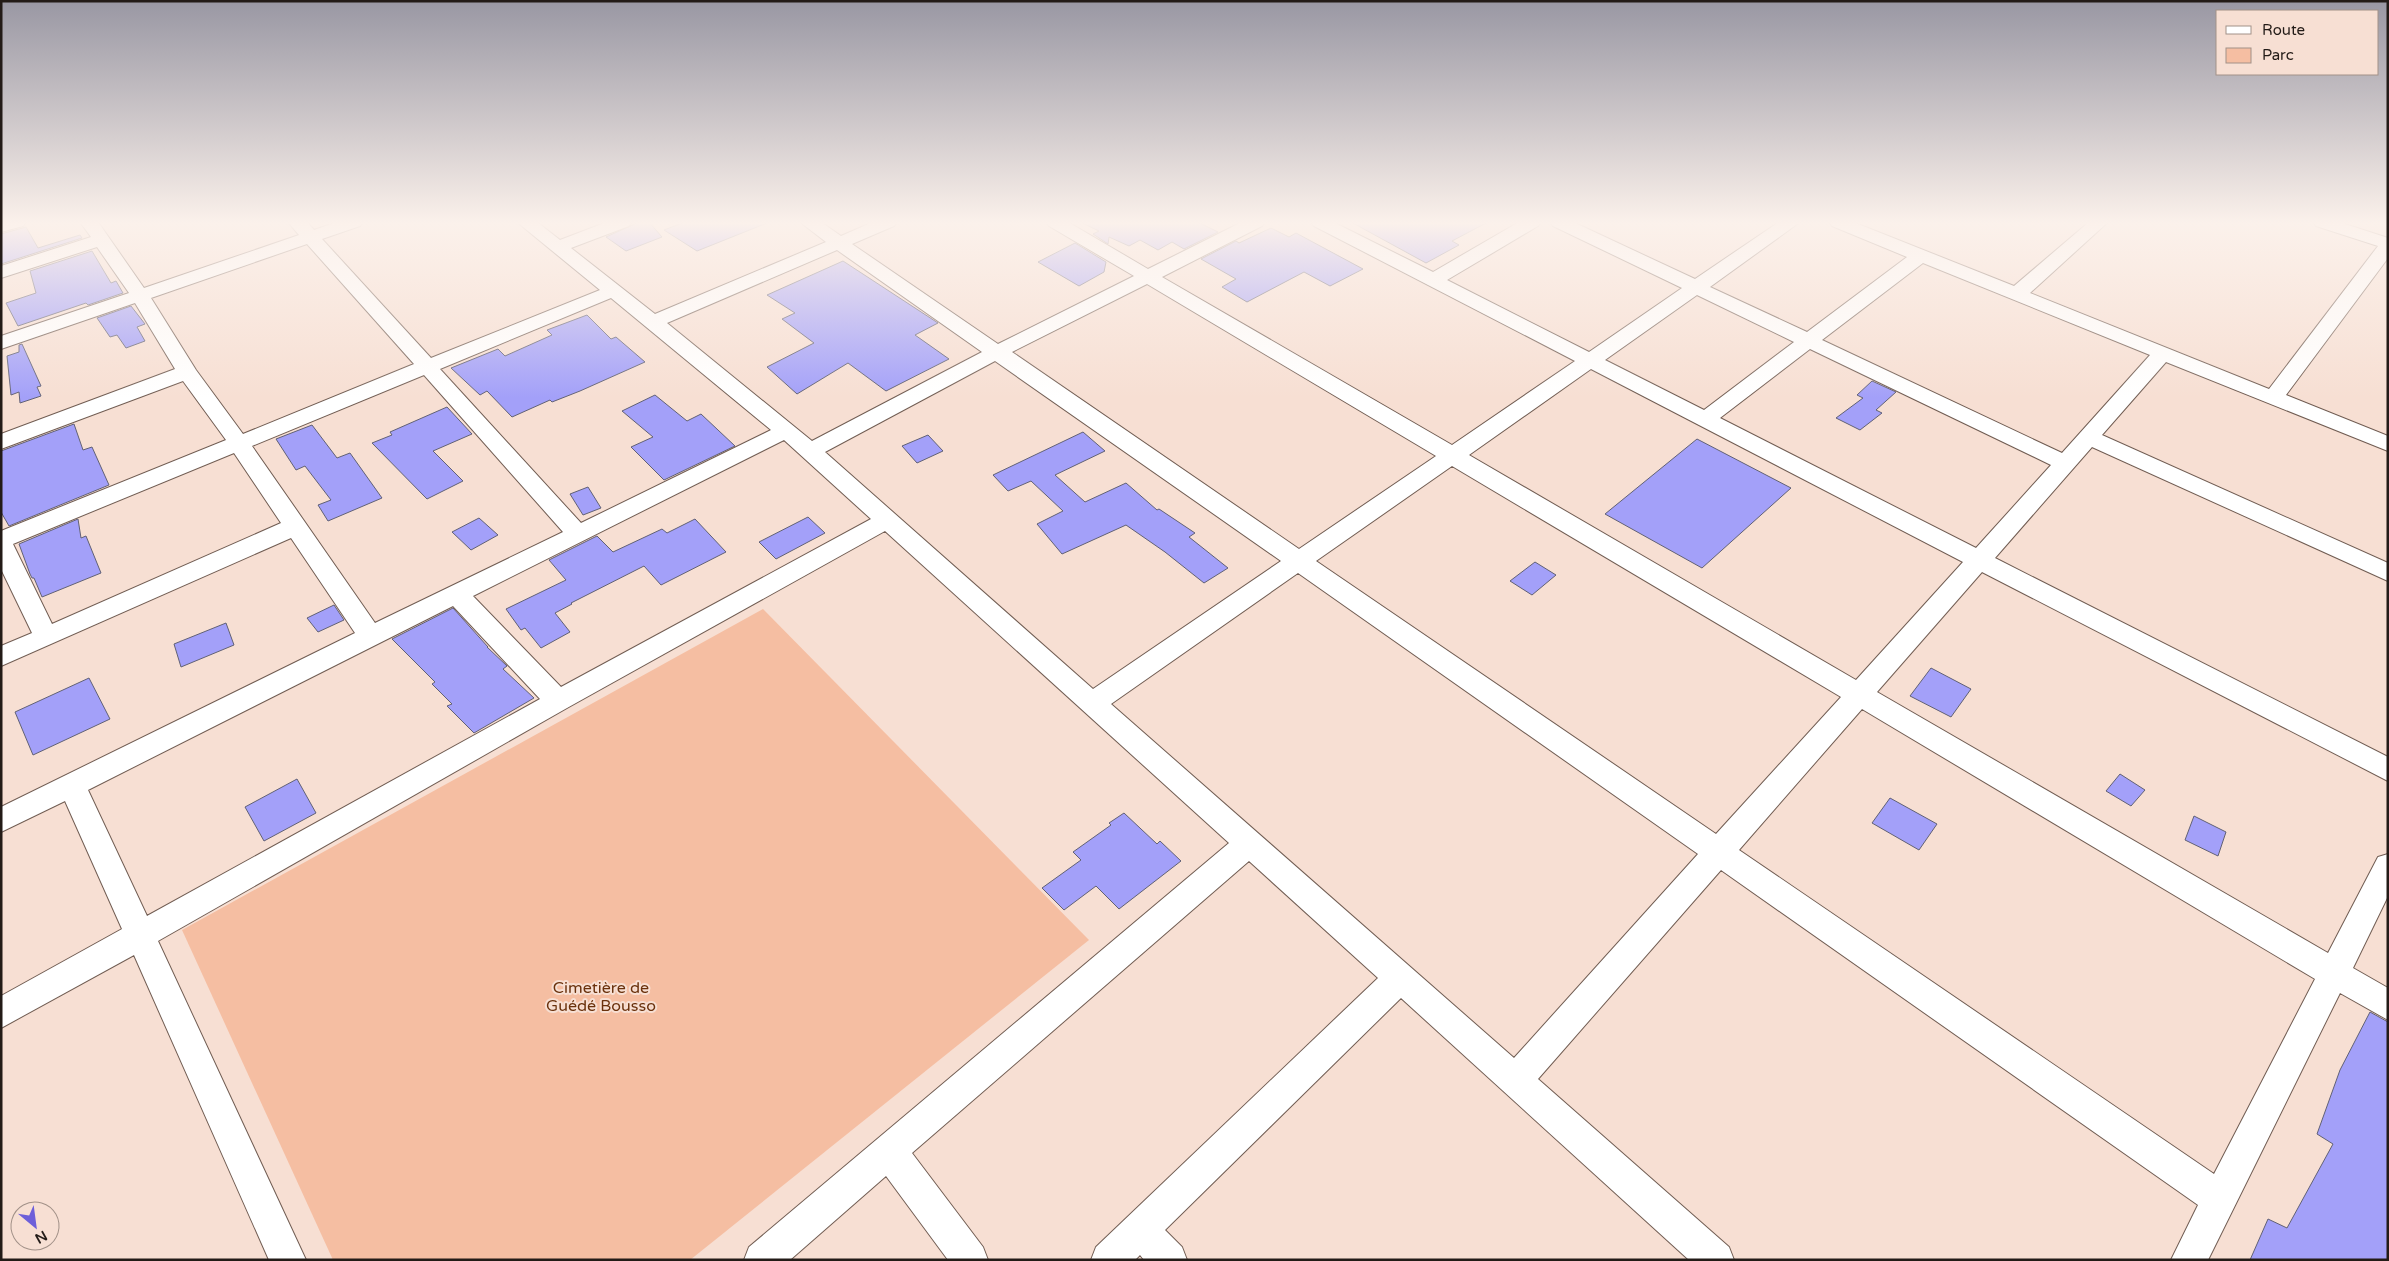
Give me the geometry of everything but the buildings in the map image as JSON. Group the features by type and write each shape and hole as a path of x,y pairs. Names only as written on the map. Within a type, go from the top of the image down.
{"street":[{"path":"129,281 187,372 239,443 294,527 371,637"},
{"path":"1,343 184,281"},
{"path":"350,281 578,534"},
{"path":"601,281 810,451 1716,1260"},
{"path":"652,322 749,281"},
{"path":"894,281 2219,1199"},
{"path":"810,451 997,352 1138,281"},
{"path":"1156,281 2388,1005"},
{"path":"1435,281 2388,770"},
{"path":"1684,281 2065,463"},
{"path":"1092,703 1706,281"},
{"path":"1705,420 1887,281"},
{"path":"1985,281 2388,444"},
{"path":"2017,294 2032,281"},
{"path":"2273,398 2360,281"},
{"path":"1,540 613,290"},
{"path":"1515,1080 2163,353"},
{"path":"1,442 187,372"},
{"path":"1,820 786,431"},
{"path":"2088,437 2388,573"},
{"path":"1,1013 558,701 887,520"},
{"path":"1,657 294,527"},
{"path":"1,544 46,637"},
{"path":"456,594 558,701"},
{"path":"72,785 288,1260"},
{"path":"762,1260 1249,843"},
{"path":"2189,1260 2388,866"},
{"path":"1109,1260 1400,978"},
{"path":"890,1152 970,1260"},
{"path":"1141,1231 1168,1260"}],"green space":[{"name":"Cimetière de Guédé Bousso","path":"763,609 1089,940 690,1260 333,1260 182,930"}]}
